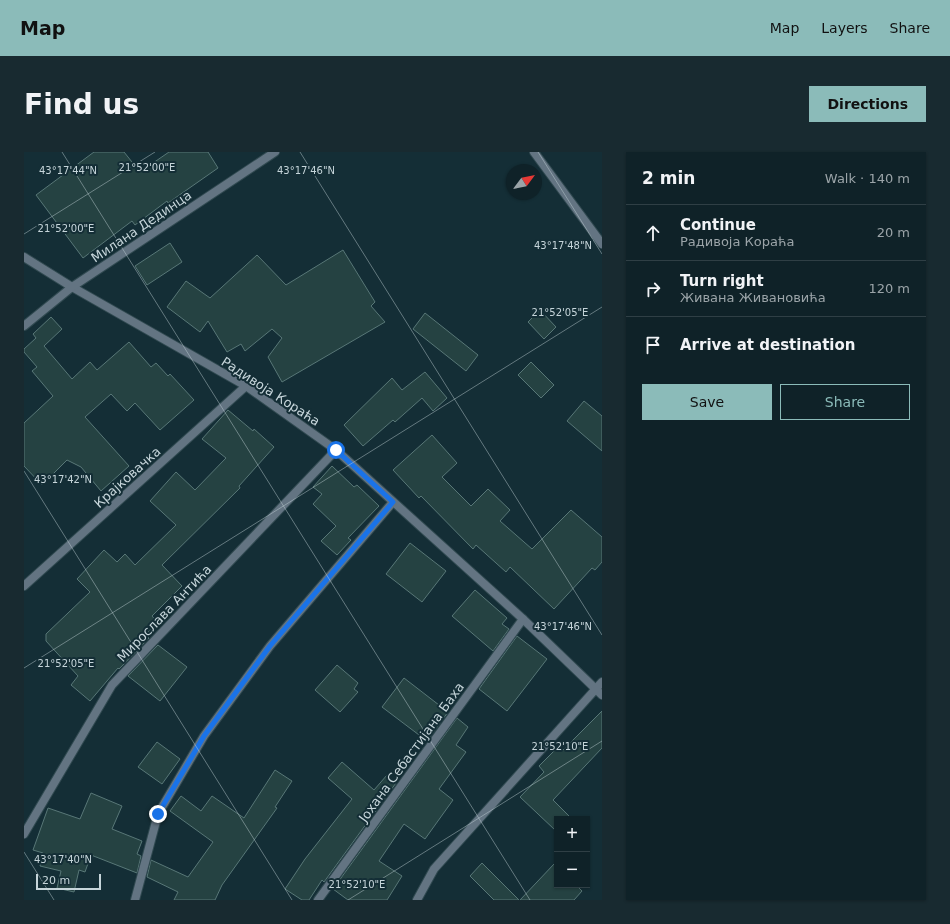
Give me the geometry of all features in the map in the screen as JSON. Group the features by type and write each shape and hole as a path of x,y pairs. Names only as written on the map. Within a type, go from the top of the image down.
{"street":[{"name":"Милана Дединца","path":"24,326 72,287 275,152"},
{"path":"534,152 602,244"},
{"name":"Радивоја Кораћа","path":"24,257 72,287 246,386 336,450 523,619 602,695"},
{"name":"Крајковачка","path":"24,586 246,386"},
{"name":"Мирослава Антића","path":"24,834 112,685 336,450"},
{"path":"136,900 158,814 204,736 270,646 393,502"},
{"name":"Јохана Себастијана Баха","path":"318,900 523,619"},
{"path":"417,900 434,869 602,682"}],"building":[{"path":"94,152 124,152 140,172 169,152 208,152 218,168 168,203 167,201 135,225 132,221 83,258 36,195"},
{"path":"170,243 182,262 147,285 135,266"},
{"path":"343,250 375,302 371,306 385,322 282,382 268,357 282,338 272,329 245,351 241,344 227,352 208,321 200,332 167,307 186,281 210,298 257,255 286,285"},
{"path":"540,310 556,327 544,339 528,322"},
{"path":"425,313 478,355 466,371 413,329"},
{"path":"51,317 62,329 44,346 72,379 90,362 97,370 129,342 151,367 156,363 168,376 170,374 194,400 160,430 135,403 127,411 111,394 85,417 129,466 101,491 81,467 67,460 42,485 24,466 24,423 53,396 32,371 37,367 24,352 24,349 36,338 33,334"},
{"path":"531,362 554,385 541,398 518,375"},
{"path":"425,372 447,398 433,411 422,398 395,422 393,420 363,446 344,425 392,378 402,390"},
{"path":"584,401 602,416 602,451 567,421"},
{"path":"228,410 253,431 254,429 274,447 239,486 240,488 162,565 182,586 152,616 158,623 145,635 149,638 119,669 118,668 90,701 71,685 78,676 46,641 46,634 90,592 77,579 104,550 117,562 125,554 135,565 176,525 150,501 176,472 195,490 226,458 202,439"},
{"path":"432,435 457,463 442,477 471,506 488,489 510,510 500,521 532,549 571,510 602,537 602,562 595,570 592,568 554,609 510,567 506,572 476,545 473,549 421,496 419,498 393,470"},
{"path":"332,466 354,487 357,485 379,506 348,538 351,540 337,555 321,541 336,526 313,504 322,494 313,487"},
{"path":"410,543 446,571 422,602 386,574"},
{"path":"475,590 507,618 502,624 509,629 493,651 452,616"},
{"path":"517,636 547,659 507,711 479,689"},
{"path":"158,645 187,667 160,701 128,676"},
{"path":"337,665 358,683 354,689 358,692 340,712 315,690"},
{"path":"404,678 448,712 427,741 382,707"},
{"path":"602,711 602,748 553,800 569,816 554,816 554,829 520,797 544,772 539,766 559,746 563,750"},
{"path":"457,718 468,727 456,745 466,752 439,789 453,800 425,839 404,824 379,861 402,876 387,900 348,900 333,889"},
{"path":"157,742 180,759 162,784 138,767"},
{"path":"342,762 374,790 387,775 396,783 324,882 322,880 309,900 302,900 285,889 305,859 352,799 328,778"},
{"path":"275,770 292,781 275,807 277,808 222,885 215,900 174,900 178,892 147,877 151,860 188,877 213,842 170,811 181,796 201,811 212,796 244,818"},
{"path":"91,793 122,806 112,829 142,841 137,854 141,856 137,873 91,855 85,872 79,870 74,892 57,888 61,871 40,866 43,853 33,850 48,808 80,819"},
{"path":"482,863 519,900 494,900 470,876"},
{"path":"554,864 554,888 579,888 582,891 574,900 520,900"}],"route":[{"path":"158,814 204,736 270,646 393,502 336,450"}]}
